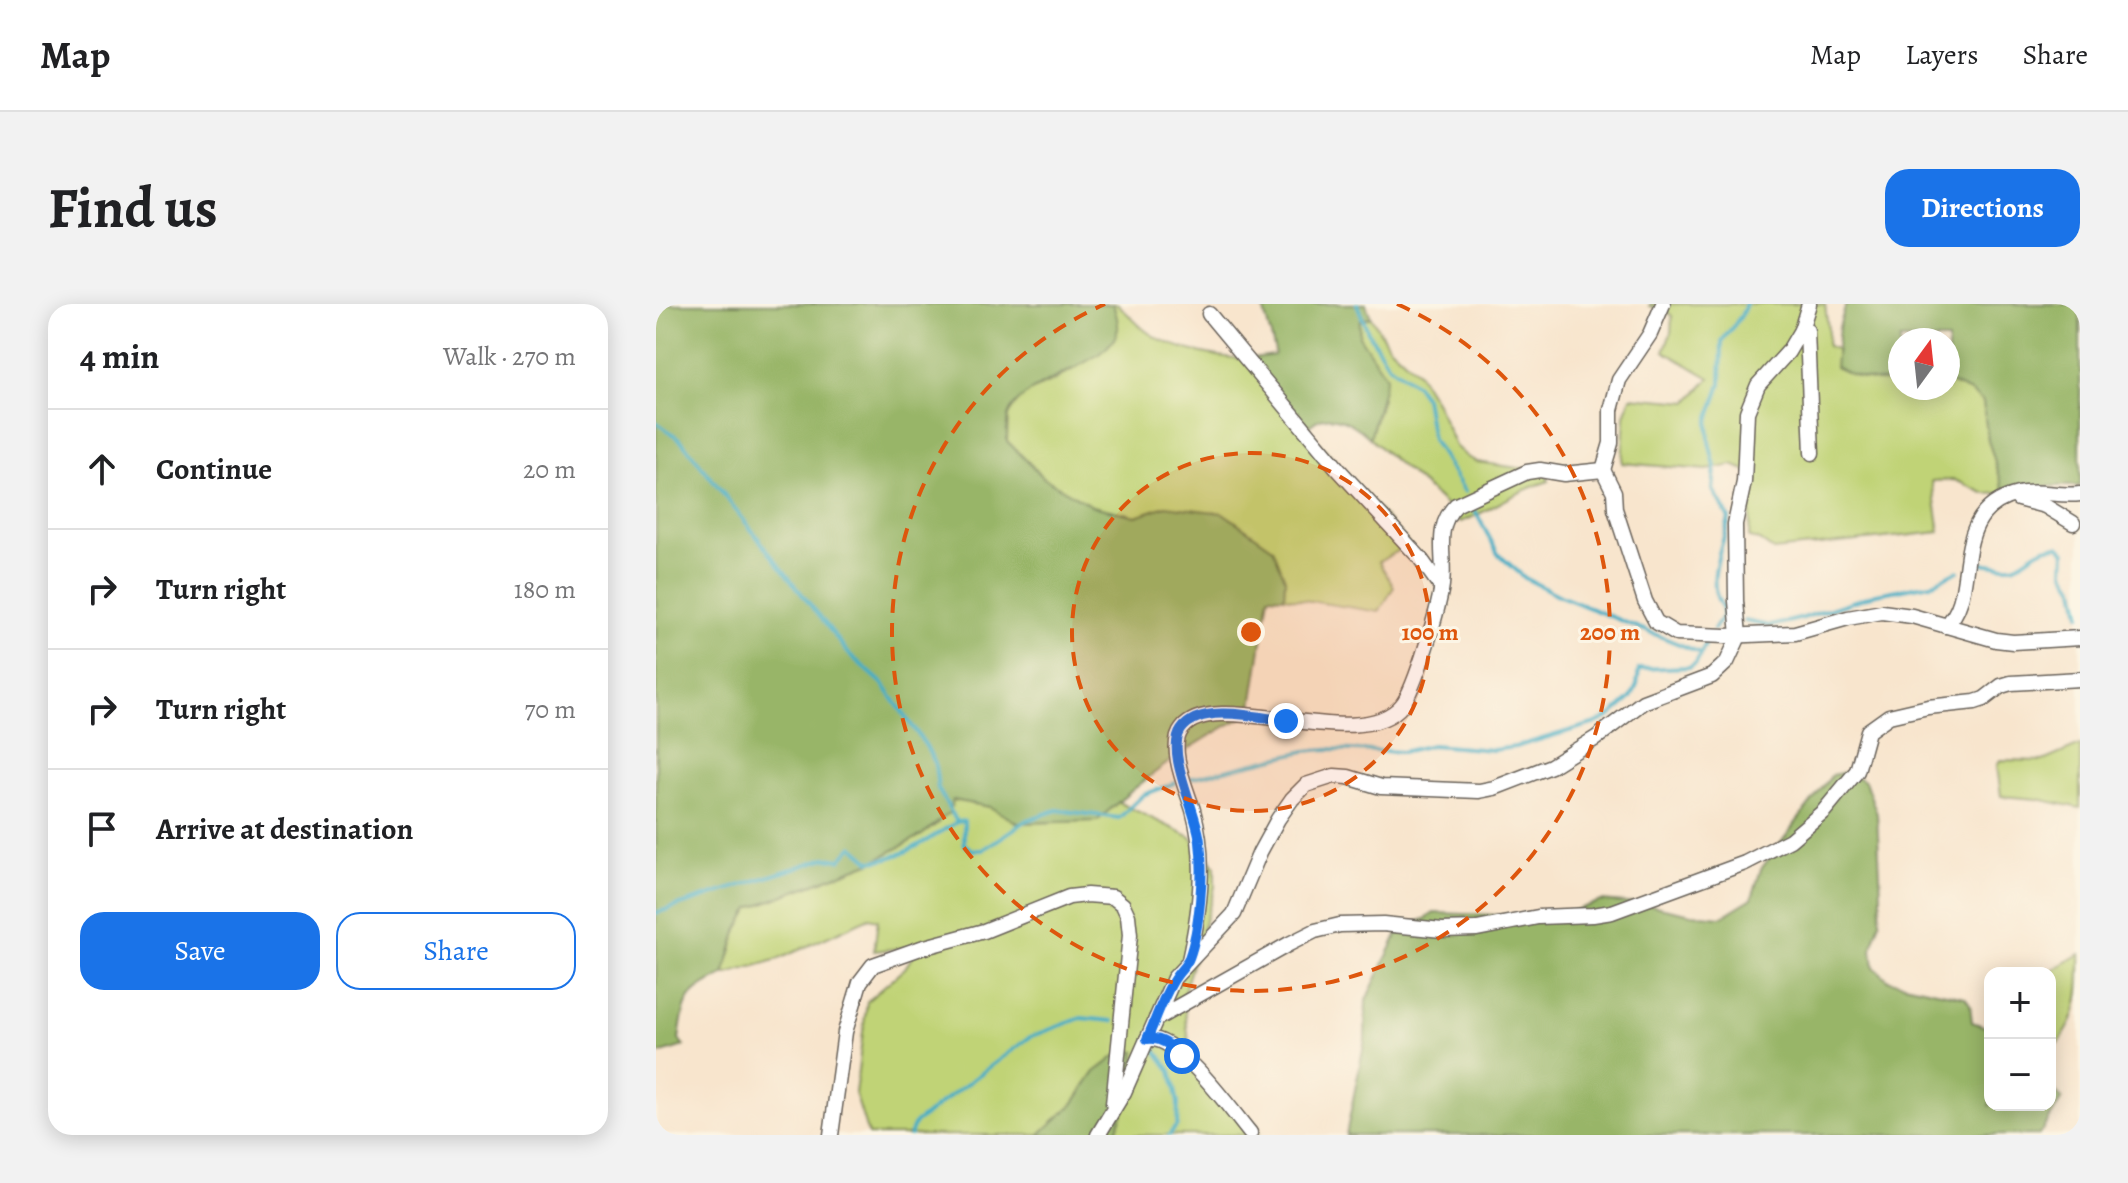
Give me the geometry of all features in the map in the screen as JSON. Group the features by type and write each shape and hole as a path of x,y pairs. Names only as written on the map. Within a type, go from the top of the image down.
{"street":[{"path":"1663,304 1650,334 1619,380 1611,410 1611,443 1603,470 1614,492 1615,509 1645,601 1656,622 1676,634 1739,636 1795,633 1882,612 1912,616 1976,636 2013,642 2080,638"},
{"path":"1098,1135 1124,1092 1174,978 1234,914 1260,852 1278,819 1306,785 1334,776 1381,787 1479,791 1494,788 1551,766 1643,702 1712,676 1727,662 1739,636 1735,524 1744,482 1746,462 1743,446 1747,412 1758,385 1780,361 1801,330 1809,304"},
{"path":"1209,314 1338,469 1420,558 1441,587"},
{"path":"1801,330 1807,331 1812,453"},
{"path":"1189,960 1196,927 1201,868 1200,840 1176,747 1177,735 1183,726 1194,718 1225,713 1317,724 1345,724 1381,719 1393,713 1412,688 1441,587 1442,524 1456,505 1527,472 1540,470 1564,474 1603,470"},
{"path":"1945,626 1955,617 1959,607 1970,539 1984,514 2010,497 2024,493 2080,494"},
{"path":"2010,497 2045,506 2073,523"},
{"path":"1156,1019 1315,931 1340,925 1477,929 1538,917 1612,912 1745,863 1790,840 1824,811 1857,771 1868,731 1889,716 1928,707 1975,702 2011,683 2080,679"},
{"path":"831,1135 845,1032 860,982 873,965 984,931 1069,897 1087,895 1113,897 1123,905 1128,916 1130,935 1112,1110"},
{"path":"1147,1039 1166,1042 1182,1056 1250,1133"}],"green space":[{"path":"656,304 1113,304 1118,329 1112,342 1100,353 1029,392 1016,403 1008,416 1007,441 1044,478 1092,506 1136,516 1166,506 1223,513 1273,548 1285,579 1284,597 1269,596 1251,713 1170,761 1097,821 1018,823 990,807 953,800 950,812 922,835 872,862 750,908 738,929 724,975 695,992 686,1005 679,1039 684,1046 656,1055"},
{"path":"1113,304 1118,304 1146,331 1168,343 1207,354 1245,359 1409,544 1379,562 1394,587 1379,612 1284,597 1285,579 1166,506 1136,516 1092,506 1044,478 1007,441 1008,415 1022,395 1055,380 1101,352 1118,327"},
{"path":"1262,304 1366,304 1371,317 1360,320 1359,336 1386,377 1370,438 1353,425 1335,418 1318,420 1303,434 1245,359 1274,355"},
{"path":"1825,304 1827,346 1836,349 1836,367 1888,382 1888,400 1960,400 1960,387 1983,402 1988,440 2005,493 1986,494 1955,480 1932,481 1940,532 1773,550 1759,540 1749,538 1756,475 1733,465 1707,470 1622,463 1625,416 1631,397 1688,402 1710,378 1664,351 1671,333 1672,316 1649,306"},
{"path":"1846,304 2080,304 2080,486 2013,486 2004,490 1988,440 1983,402 1960,387 1960,328 1888,328 1888,381 1883,381 1867,379 1835,367 1839,327"},
{"path":"1371,317 1388,345 1417,372 1436,403 1455,446 1477,462 1545,472 1549,481 1461,522 1381,449 1370,438 1382,398 1359,336 1360,320"},
{"path":"2080,745 2080,808 2038,799 2001,796 1997,766 2000,760 2043,761"},
{"path":"1846,772 1865,781 1877,814 1881,895 1880,921 1872,949 1874,967 1890,981 1965,997 1970,1004 1972,1022 1984,1026 1984,1111 2054,1111 2039,1135 1346,1135 1365,1039 1366,1000 1401,927 1434,913 1556,917 1601,901 1650,905 1721,917 1752,898 1761,869 1832,775"},
{"path":"953,800 990,807 1018,823 1097,821 1118,802 1191,837 1215,867 1215,887 1183,995 1191,1058 1228,1110 1257,1124 1259,1135 1115,1135 1133,1075 1095,1072 1073,1104 1039,1135 868,1135 855,1093 867,1001 905,968 919,946 874,951 878,920 869,918 779,959 724,975 738,929 750,908 872,862 937,824"},
{"path":"2080,954 2080,982 2073,1019 2056,1045 2056,1039 2056,968"},
{"path":"1125,1049 1136,1052 1126,1102 1115,1135 1039,1135 1073,1104 1095,1072"},
{"path":"2056,1093 2062,1099 2056,1108"}],"waterway":[{"path":"1357,304 1368,332 1389,366 1416,385 1425,398 1432,440 1465,492"},
{"path":"1731,617 1721,606 1714,582 1729,518 1713,490 1715,467 1708,423 1721,384 1722,341 1746,304"},
{"path":"656,422 681,440 849,654 882,683 926,746 935,764 938,789 957,822 964,821 964,844 973,850 982,850 1027,820 1057,810 1119,818 1143,795 1175,783"},
{"path":"1472,505 1498,554 1525,578 1560,596 1701,653"},
{"path":"1972,564 2012,566 2044,548 2059,546 2065,552 2064,571 2075,588 2080,614"},
{"path":"1745,621 1770,626 1876,594 1931,584 1958,571"},
{"path":"1714,629 1723,615 1722,611"},
{"path":"1191,778 1305,751 1402,752 1432,745 1493,750 1515,747 1609,717 1631,698 1639,669 1690,667 1696,663 1706,643"},
{"path":"656,913 826,858 840,860 853,846 870,861 894,856 916,847 957,822"},
{"path":"910,1135 915,1123 1030,1037 1081,1018 1113,1021"},
{"path":"1155,1049 1171,1071 1178,1103 1177,1125 1169,1135"}],"route":[{"path":"1182,1056 1166,1042 1147,1039 1174,978 1189,960 1196,927 1200,840 1181,774 1177,735 1194,718 1207,715 1225,713 1286,721"}]}
